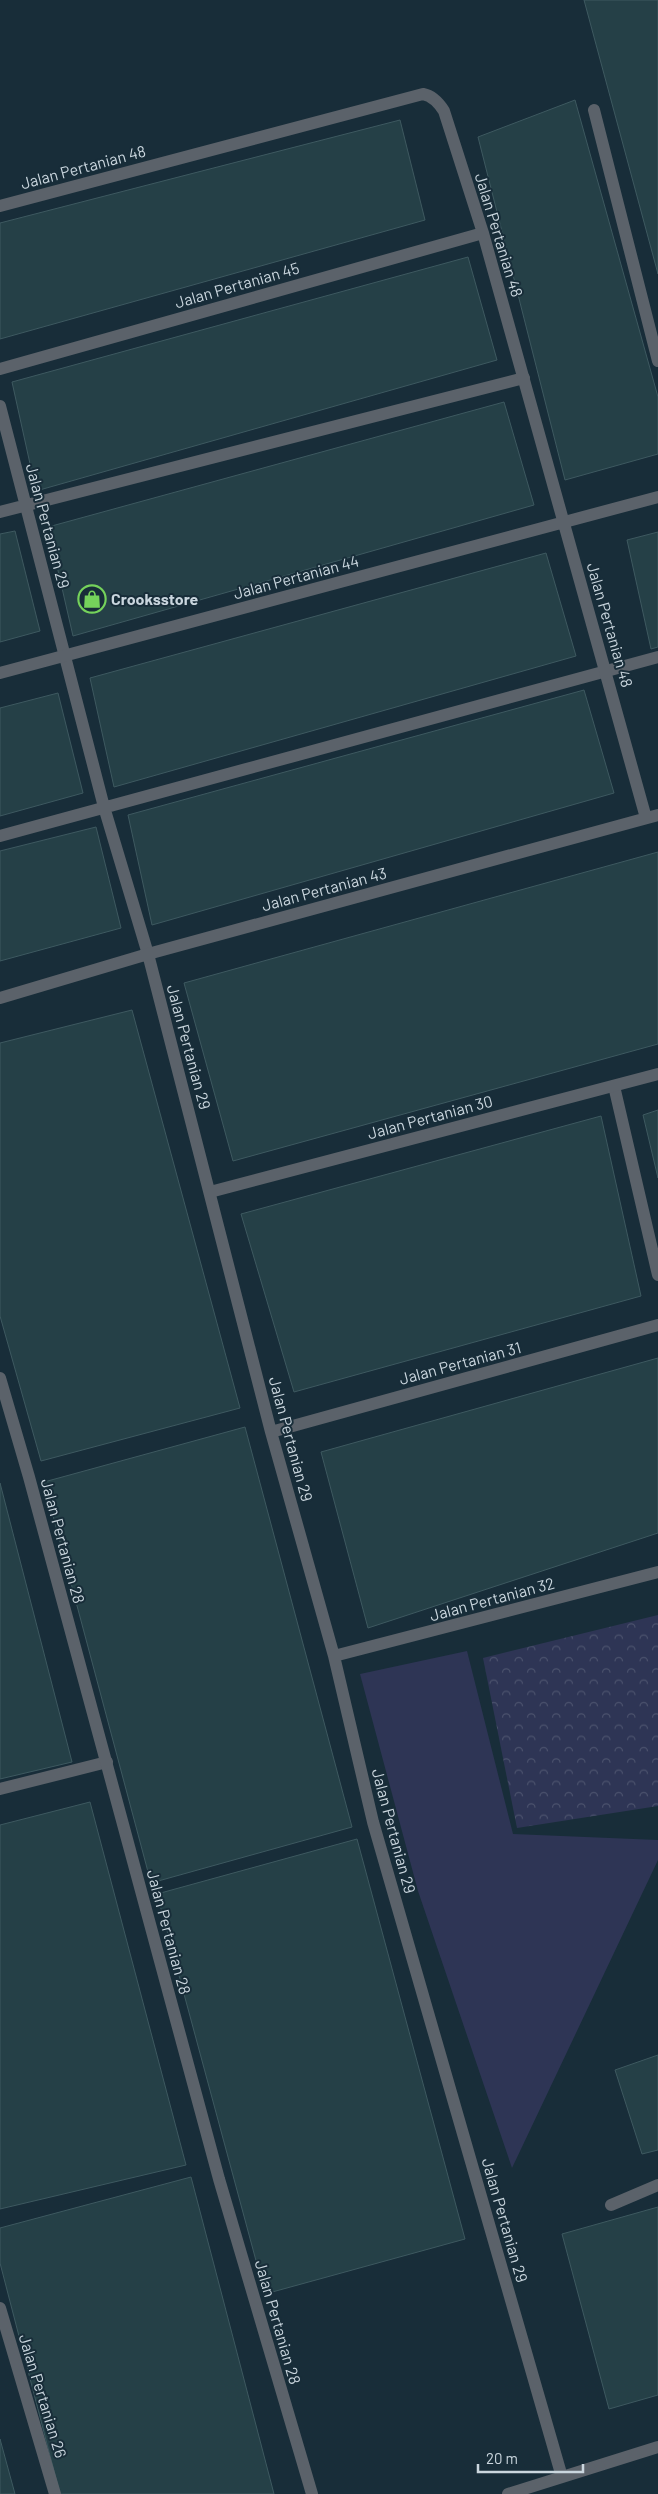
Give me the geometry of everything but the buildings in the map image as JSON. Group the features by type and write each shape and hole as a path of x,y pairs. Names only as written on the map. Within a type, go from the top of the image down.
{"street":[{"name":"Jalan Pertanian 48","path":"0,206 423,94 430,96 444,111 483,232 606,670 652,816"},
{"path":"594,110 658,361"},
{"name":"Jalan Pertanian 45","path":"0,369 483,232"},
{"path":"0,512 524,378"},
{"name":"Jalan Pertanian 29","path":"0,406 104,807 148,954 271,1432 334,1656 373,1822 562,2477"},
{"name":"Jalan Pertanian 44","path":"0,673 563,521 658,498"},
{"path":"0,836 658,657"},
{"name":"Jalan Pertanian 43","path":"0,998 148,954 652,816"},
{"name":"Jalan Pertanian 30","path":"210,1192 658,1074"},
{"path":"614,1086 658,1275"},
{"name":"Jalan Pertanian 31","path":"271,1432 658,1325"},
{"name":"Jalan Pertanian 28","path":"0,1378 107,1762 219,2179 312,2494"},
{"name":"Jalan Pertanian 32","path":"334,1656 658,1572"},
{"path":"0,1789 107,1762"},
{"path":"611,2205 658,2185"},
{"name":"Jalan Pertanian 26","path":"0,2308 55,2494"},
{"path":"508,2494 658,2447"}],"green space":[{"path":"658,1615 658,1806 517,1828 483,1658"},
{"path":"467,1651 513,1834 658,1840 658,1860 512,2168 418,1891 360,1674"}],"place":[{"name":"Crooksstore","path":"92,599"}]}
